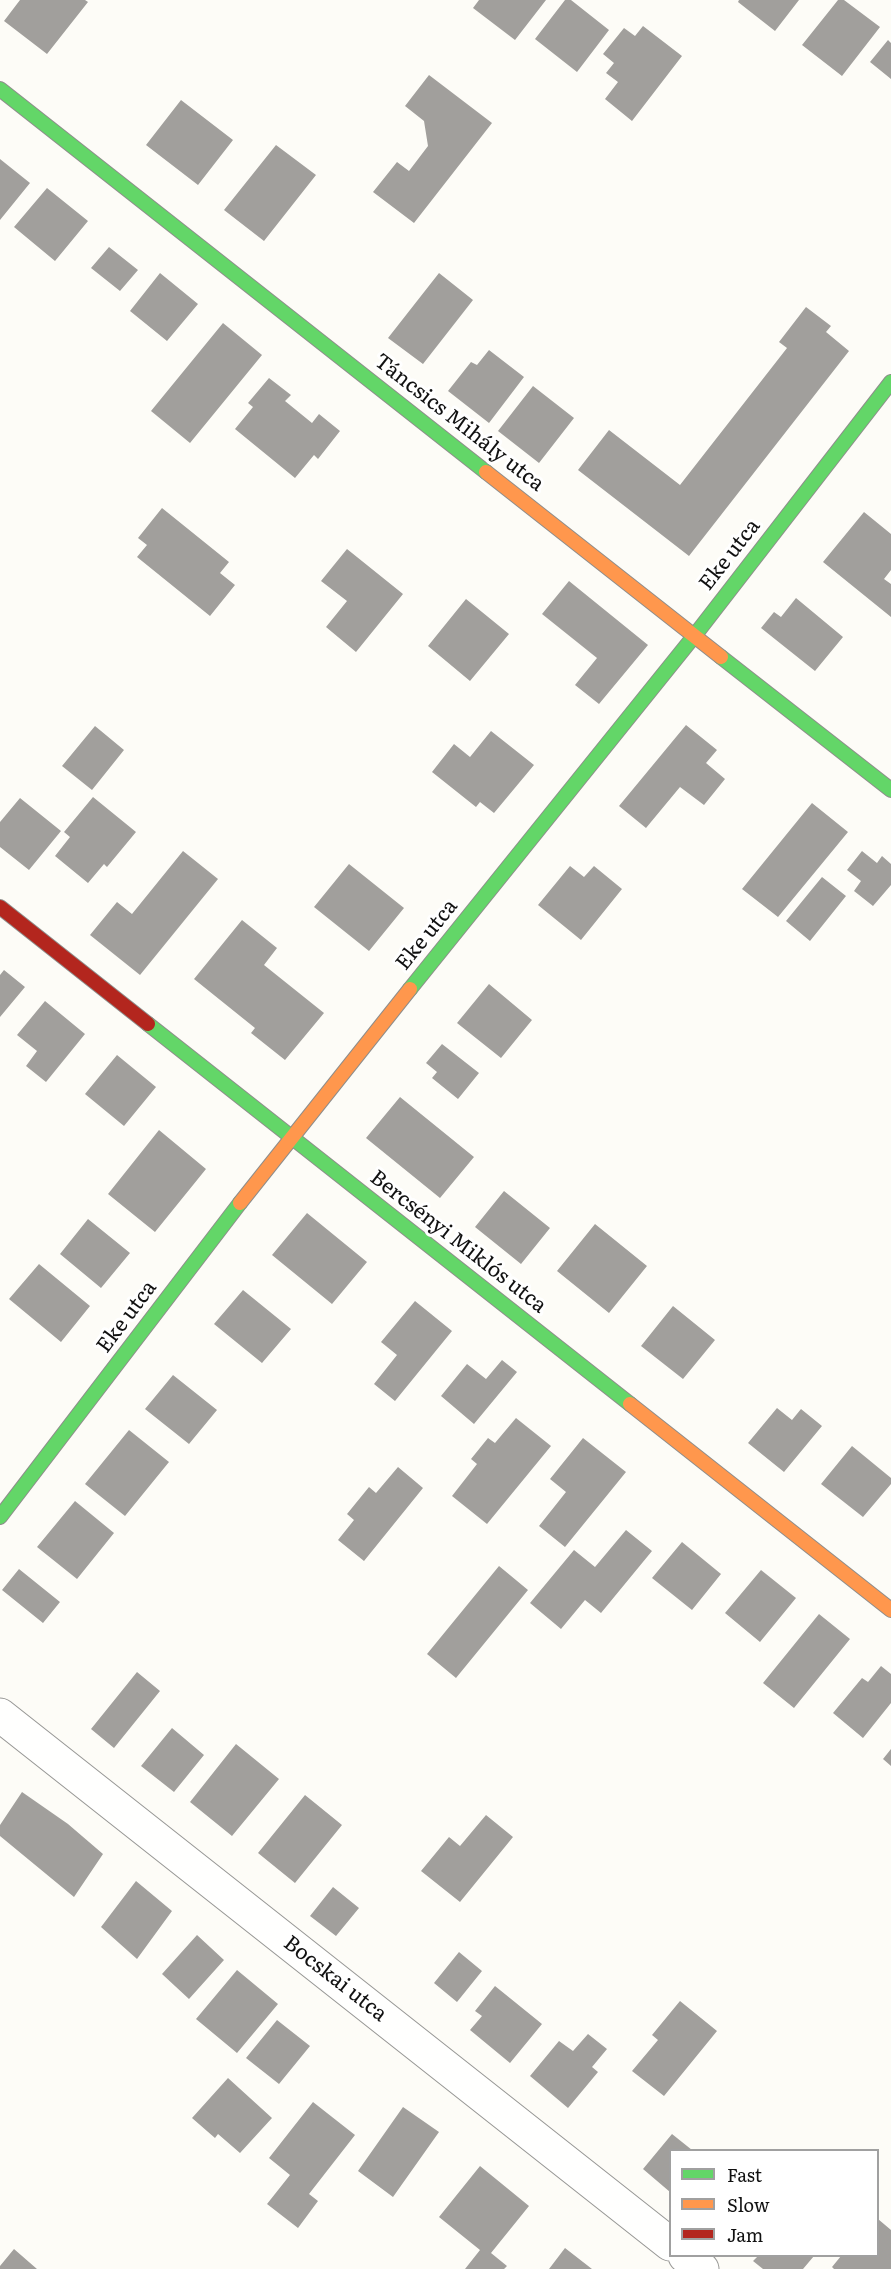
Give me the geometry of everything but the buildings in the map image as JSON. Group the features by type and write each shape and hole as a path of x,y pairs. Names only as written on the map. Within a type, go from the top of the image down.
{"street":[{"name":"Táncsics Mihály utca","path":"0,89 891,790"},
{"name":"Eke utca","path":"0,1517 291,1137 695,635 891,382"},
{"name":"Bercsényi Miklós utca","path":"0,907 891,1610"},
{"name":"Bocskai utca","path":"0,1714 669,2243"},
{"path":"686,2257 702,2269"}],"traffic: fast":[{"path":"0,89 486,472"},
{"path":"410,989 695,635 891,382"},
{"path":"721,657 891,790"},
{"path":"148,1024 630,1404"},
{"path":"0,1517 240,1203"}],"traffic: slow":[{"path":"486,472 721,657"},
{"path":"240,1203 410,989"},
{"path":"630,1404 891,1610"}],"traffic: jam":[{"path":"0,907 148,1024"}]}
